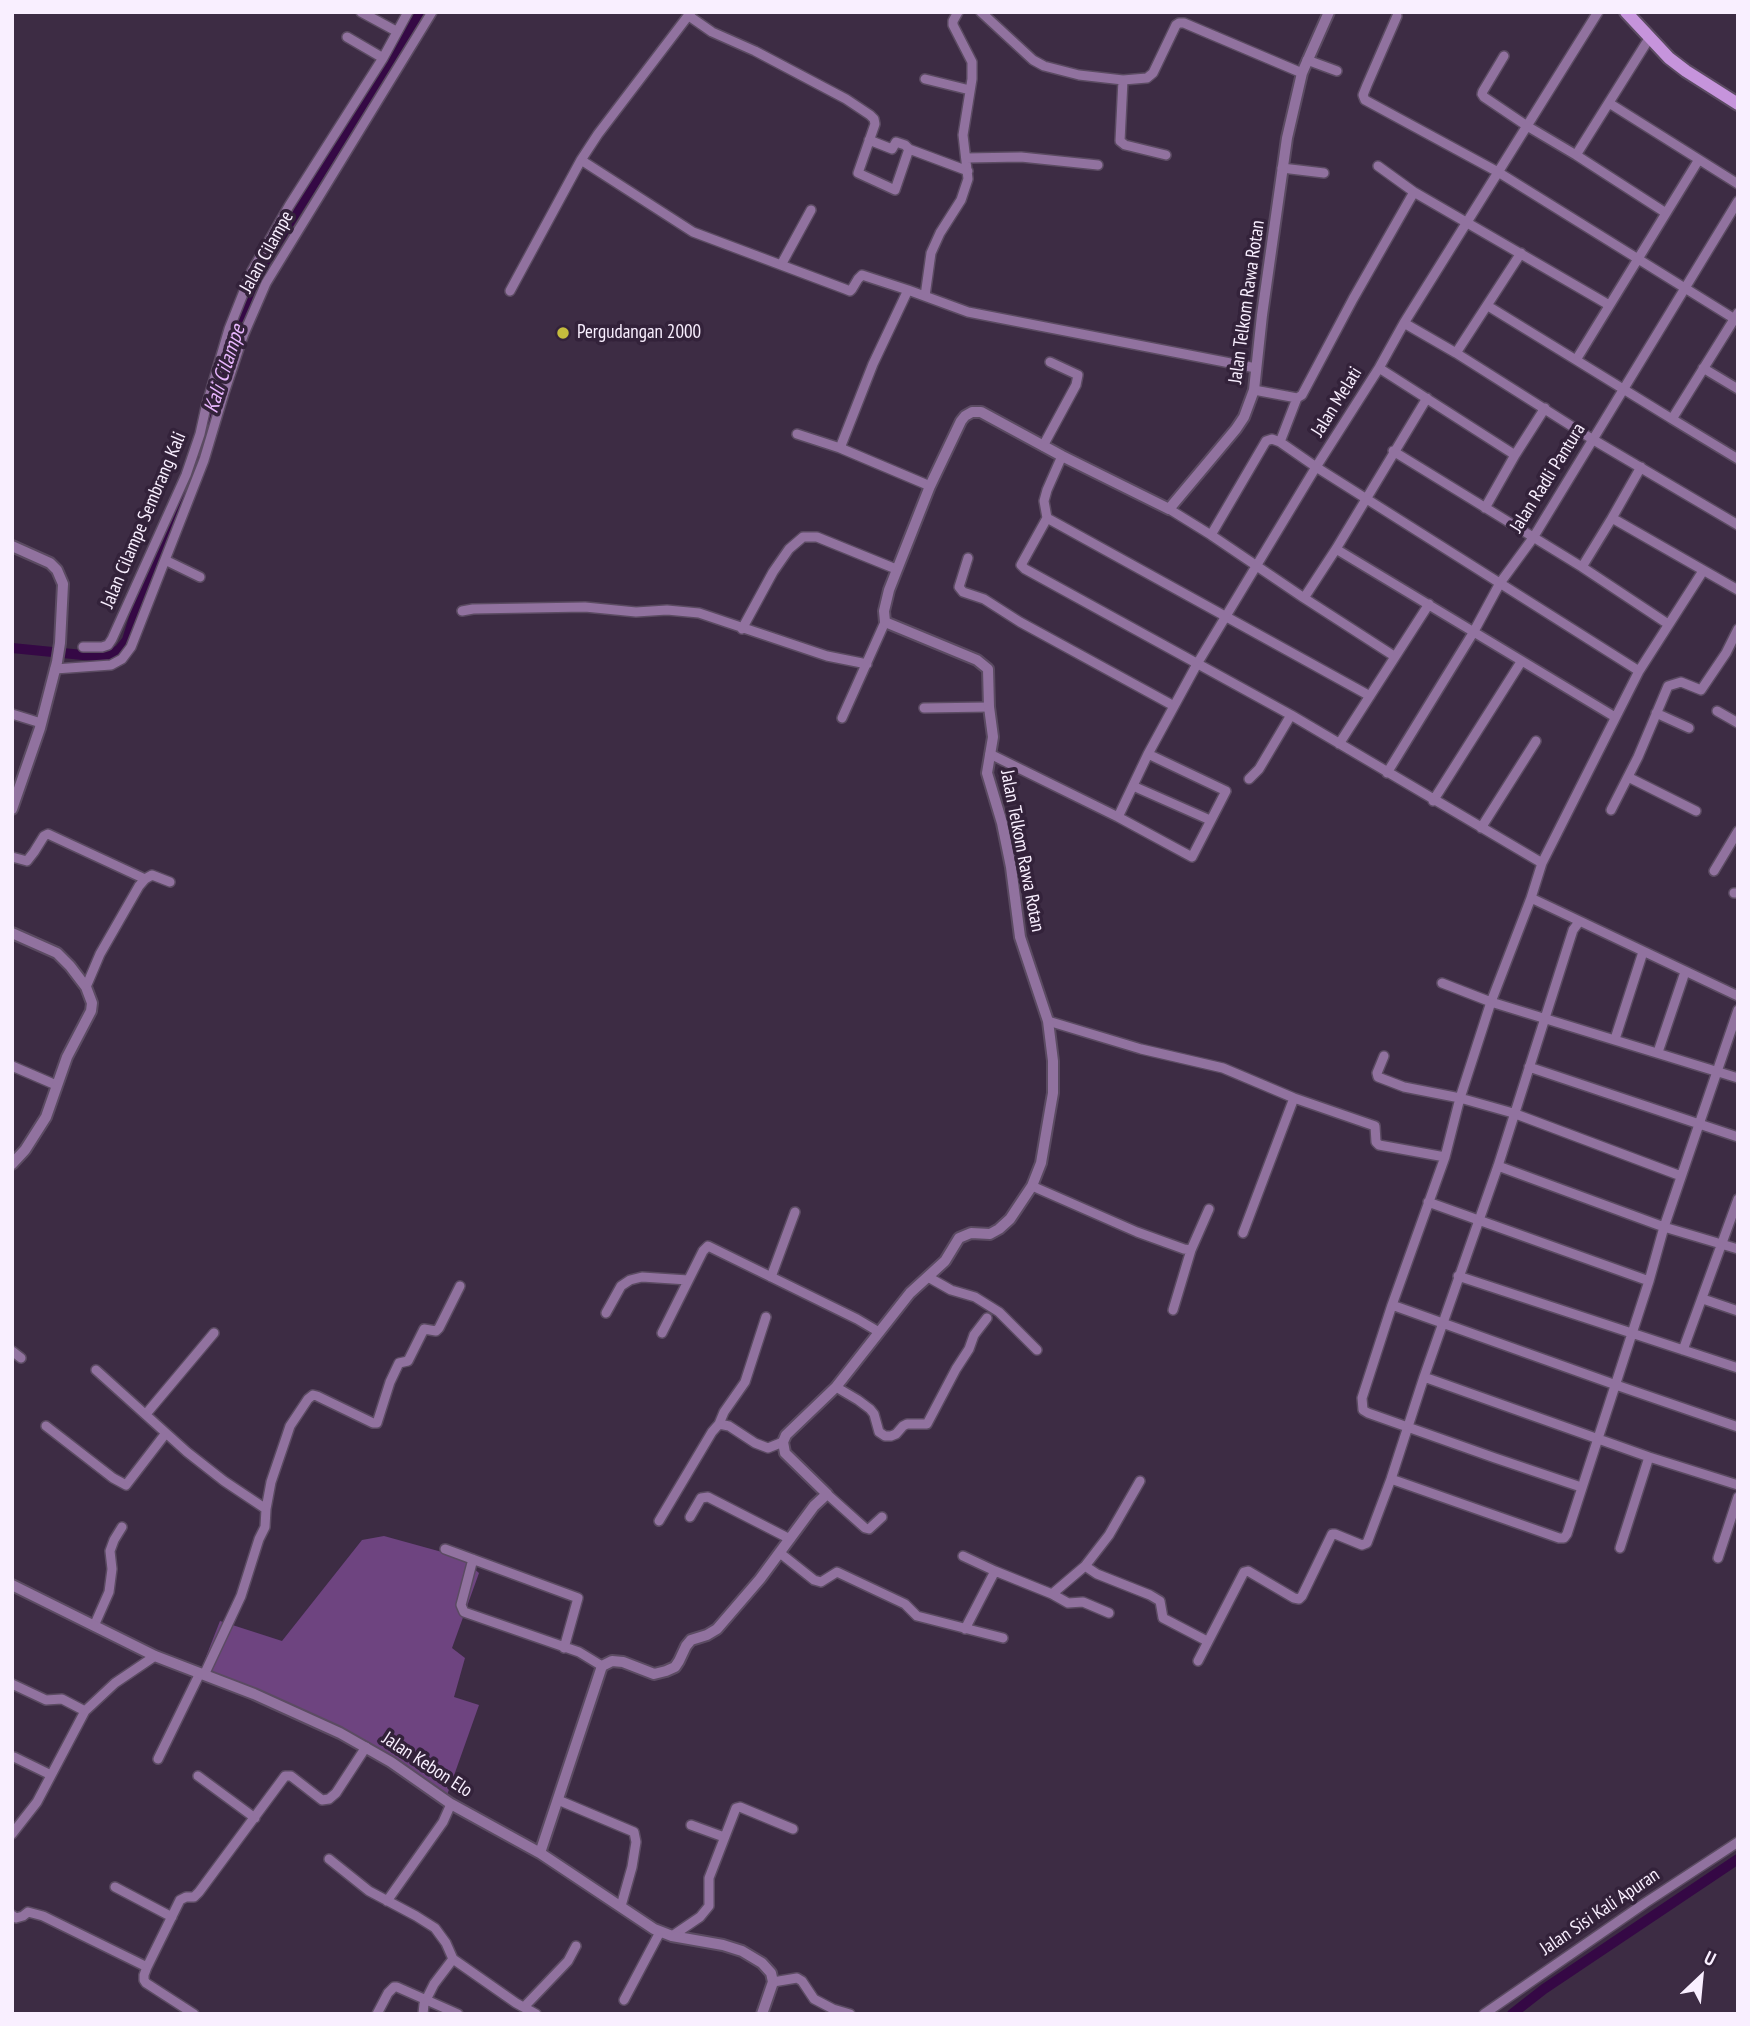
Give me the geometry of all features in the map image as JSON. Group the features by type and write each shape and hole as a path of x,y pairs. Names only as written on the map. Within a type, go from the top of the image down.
{"main road":[{"path":"1626,12 1669,58 1738,104"}],"street":[{"path":"361,12 396,31"},
{"path":"212,410 229,329 252,271 289,206 383,58 408,12"},
{"name":"Jalan Cilampe","path":"56,666 111,665 122,659 131,647 165,561 212,410 266,283 432,12"},
{"path":"925,296 931,253 964,192 968,178 963,135 972,62 953,25 958,12"},
{"path":"981,12 1033,60 1044,66 1079,75 1123,80 1150,76 1179,23 1302,73"},
{"name":"Jalan Telkom Rawa Rotan","path":"1169,509 1241,422 1254,390 1287,138 1302,73 1329,12"},
{"name":"Jalan Melati","path":"1118,817 1148,754 1197,664 1404,323 1598,12"},
{"path":"510,291 581,160 690,14 712,32 755,51 854,104 874,120 875,124 858,173 895,190 909,149"},
{"path":"1397,16 1363,95 1365,100 1498,172 1684,288 1737,317 1672,419"},
{"path":"347,37 383,58"},
{"path":"1576,155 1650,37"},
{"path":"1504,56 1482,94 1527,126 1667,213"},
{"path":"1307,60 1337,71"},
{"path":"925,79 970,90"},
{"path":"1123,80 1120,141 1125,145 1166,155"},
{"path":"1609,103 1738,184"},
{"path":"869,140 892,149 896,142 968,171"},
{"path":"966,159 1021,157 1098,165"},
{"path":"581,160 694,232 850,291 862,275 968,312 1256,369"},
{"path":"1576,360 1698,161"},
{"path":"1377,166 1414,192 1609,305"},
{"path":"1282,168 1324,173"},
{"path":"1280,442 1297,398 1302,395 1414,192"},
{"name":"Jalan Radli Pantura","path":"1387,773 1500,583 1533,538 1738,201"},
{"path":"780,265 811,210"},
{"path":"1457,353 1521,253"},
{"path":"840,448 873,364 908,290"},
{"path":"1488,306 1738,459"},
{"path":"1404,323 1457,353 1592,439 1737,521"},
{"path":"1043,446 1079,375 1050,362"},
{"path":"1379,368 1516,455"},
{"path":"1703,368 1738,389"},
{"path":"1254,390 1297,398"},
{"path":"1304,598 1427,398"},
{"path":"1485,508 1545,408"},
{"path":"842,718 886,622 886,599 930,486 961,421 972,412 981,412 1169,509 1394,656"},
{"path":"797,434 840,448 930,486"},
{"path":"1211,535 1266,441 1272,439 1639,671"},
{"path":"1393,451 1582,567 1668,624"},
{"path":"1062,456 1044,501 1047,518 1021,565 1024,569 1290,715 1542,863"},
{"name":"Jalan Cilampe Sembrang Kali","path":"83,647 102,647 108,645 112,639 199,458"},
{"path":"1582,567 1641,467"},
{"path":"1612,517 1738,590"},
{"path":"1047,518 1370,695"},
{"path":"742,629 778,565 789,549 803,537 817,537 896,569"},
{"path":"12,546 50,564 61,578 56,666 41,723 14,801"},
{"path":"1336,549 1615,717"},
{"path":"968,558 960,587 963,592 984,599 1020,622 1174,706"},
{"path":"165,561 200,578"},
{"path":"1581,1487 1368,1413 1363,1410 1362,1398 1445,1157 1460,1098 1492,1002 1542,863 1639,671 1703,571"},
{"path":"1339,744 1429,604"},
{"path":"462,611 564,607 699,613 827,656 867,664"},
{"name":"Jalan Telkom Rawa Rotan","path":"783,1442 792,1428 836,1387 910,1293 946,1261 959,1238 971,1233 990,1234 1010,1219 1032,1186 1041,1163 1053,1093 1054,1061 1048,1021 1020,937 1011,867 1002,823 987,773 993,737 988,669 984,664 886,622"},
{"path":"1611,810 1668,686 1681,682 1701,690 1726,653 1738,629"},
{"path":"1433,801 1521,662"},
{"path":"924,708 989,707"},
{"path":"1717,711 1738,723"},
{"path":"1656,713 1689,728"},
{"path":"12,714 41,723"},
{"path":"1249,779 1259,769 1290,715"},
{"path":"1481,828 1536,741"},
{"path":"990,754 1192,857 1226,791 1148,754"},
{"path":"1628,777 1696,811"},
{"path":"1133,786 1210,820"},
{"path":"1714,871 1738,831"},
{"path":"12,857 27,861 48,834 145,879"},
{"path":"86,987 109,939 145,879 155,876 170,882"},
{"path":"1531,898 1738,996"},
{"path":"1198,1661 1244,1572 1248,1571 1299,1599 1332,1534 1366,1544 1391,1479 1458,1276 1480,1220 1573,930 1578,922"},
{"path":"12,933 57,953 86,987 92,1003 91,1011 67,1057 46,1117 25,1150 12,1164"},
{"path":"1615,1039 1643,952"},
{"path":"1658,1052 1685,972"},
{"path":"1442,983 1492,1002 1738,1077"},
{"path":"1391,1479 1559,1538 1564,1538 1567,1534 1664,1227 1738,1010"},
{"path":"1048,1021 1141,1049 1223,1068 1294,1098 1375,1126 1376,1142 1379,1145 1445,1157"},
{"path":"1384,1056 1378,1077 1404,1087 1460,1098 1513,1113 1681,1175"},
{"path":"12,1066 56,1085"},
{"path":"1529,1067 1738,1137"},
{"path":"1243,1233 1294,1098"},
{"path":"1498,1166 1664,1227 1738,1249"},
{"path":"1032,1186 1137,1232 1191,1250"},
{"path":"1683,1350 1738,1199"},
{"path":"1428,1202 1648,1281"},
{"path":"1172,1310 1191,1250 1209,1209"},
{"path":"771,1278 795,1212"},
{"path":"662,1333 704,1248 708,1246 879,1332"},
{"path":"1458,1276 1738,1368"},
{"path":"606,1313 621,1286 630,1280 642,1277 688,1280"},
{"path":"928,1277 951,1290 975,1297 999,1312 1037,1350"},
{"path":"158,1759 241,1596 258,1539 265,1527 271,1482 290,1426 308,1398 313,1395 377,1423 397,1367 401,1362 408,1361 424,1329 436,1331 439,1328 460,1286"},
{"path":"1703,1299 1738,1311"},
{"path":"1392,1305 1738,1426"},
{"path":"659,1521 745,1382 766,1317"},
{"path":"836,1387 870,1409 879,1432 885,1436 891,1437 907,1424 927,1424 969,1349 974,1335 987,1318"},
{"path":"146,1414 214,1333"},
{"path":"12,1351 21,1358"},
{"path":"96,1370 187,1452 266,1509"},
{"path":"1423,1377 1649,1457 1738,1485"},
{"path":"719,1424 729,1426 768,1448 783,1442 785,1453 866,1528 869,1529 882,1517"},
{"path":"46,1426 125,1485 166,1433"},
{"path":"1620,1548 1649,1457"},
{"path":"1052,1594 1084,1566 1109,1535 1140,1481"},
{"path":"540,1853 603,1665 612,1661 623,1662 654,1674 675,1667 691,1640 717,1629 780,1553 814,1506 827,1494"},
{"path":"690,1517 701,1499 708,1497 790,1539"},
{"path":"1718,1558 1738,1497"},
{"path":"94,1626 109,1592 112,1569 110,1552 122,1527"},
{"path":"445,1549 578,1598 564,1648"},
{"path":"780,1553 814,1580 821,1582 837,1572 905,1604 918,1616 1003,1638"},
{"path":"962,1556 1068,1603 1083,1602 1109,1613"},
{"path":"473,1559 461,1605 464,1612 579,1652 603,1665"},
{"path":"1084,1566 1160,1601 1163,1618 1208,1641"},
{"path":"965,1629 995,1571"},
{"name":"Jalan Kebon Elo","path":"12,1585 155,1656 279,1705 340,1733 366,1747 451,1804 540,1853 666,1934 742,1951 762,1963 771,1973 773,1982"},
{"path":"12,1834 37,1802 86,1711 115,1683 155,1656"},
{"path":"12,1685 46,1700 62,1699 86,1711"},
{"path":"194,2014 144,1980 147,1967 180,1900 194,1897 199,1892 281,1781 288,1776 322,1800 329,1799 336,1793 366,1747"},
{"path":"14,1757 51,1775"},
{"path":"198,1776 255,1818"},
{"path":"558,1800 634,1832 636,1842 632,1867 621,1906"},
{"path":"387,1901 443,1822 451,1804"},
{"path":"624,2000 666,1934 700,1917 709,1906 709,1878 734,1810 737,1807 793,1829"},
{"path":"691,1825 724,1837"},
{"name":"Jalan Sisi Kali Apuran","path":"1484,2014 1738,1842"},
{"path":"330,1859 369,1891 435,1928 453,1959 536,2014"},
{"path":"115,1887 172,1917"},
{"path":"12,1915 16,1918 27,1912 43,1916 147,1967"},
{"path":"524,2007 568,1961 576,1946"},
{"path":"423,2014 434,1984 453,1959"},
{"path":"762,2014 773,1982 797,1978 814,1999 850,2014"},
{"path":"377,2014 394,1987 401,1987 458,2014"}],"shaded area":[{"path":"384,1536 460,1557 479,1573 452,1648 465,1658 454,1697 479,1705 446,1798 288,1707 200,1672 220,1621 282,1641 362,1540"}],"waterway":[{"name":"Kali Cilampe","path":"12,648 103,657 119,650 127,640 143,589 179,512 206,434 217,387 254,279 421,12"},
{"path":"1512,2014 1544,1989 1738,1859"}],"place":[{"name":"Pergudangan 2000","path":"563,333"}]}
